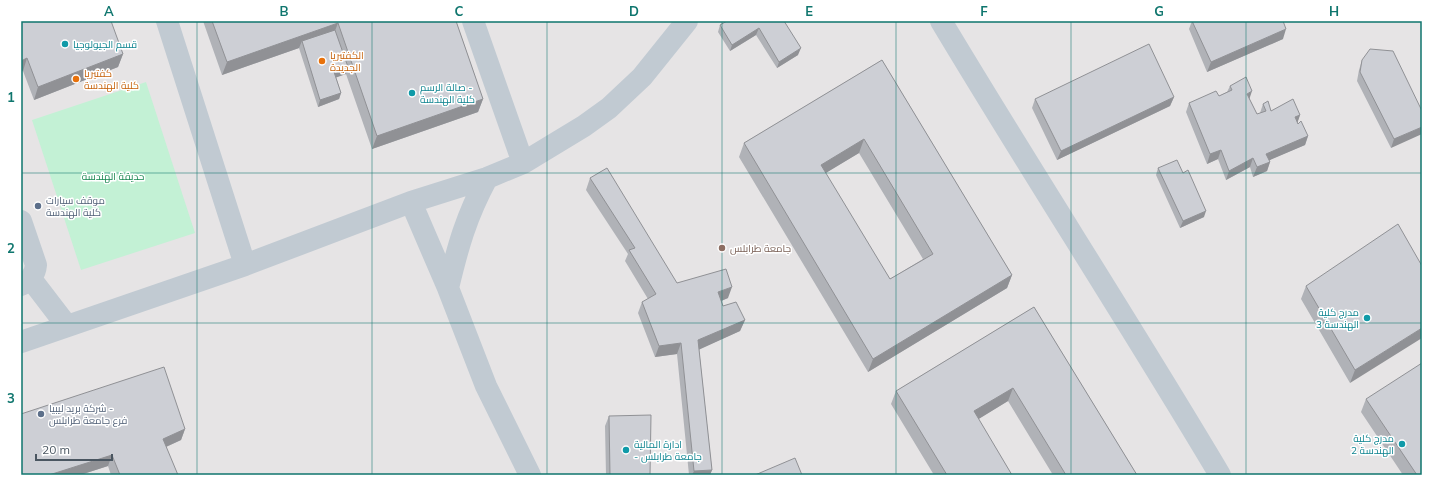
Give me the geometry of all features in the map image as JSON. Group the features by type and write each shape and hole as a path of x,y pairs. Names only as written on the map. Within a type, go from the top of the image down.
{"street":[{"path":"166,21 245,265"},
{"path":"473,21 524,163"},
{"path":"21,342 245,265 411,202 487,178 524,163 584,126 609,108 642,77 687,21"},
{"path":"941,21 1005,127 1156,368 1220,475"},
{"path":"448,288 459,239 471,207 487,178"},
{"path":"411,202 448,288 486,386 530,475"},
{"path":"22,225 36,265 35,273 26,282 67,326"}],"shaded area":[{"name":"جامعة طرابلس","path":"21,21 1422,21 1422,475 21,475"}],"green space":[{"name":"حديقة الهندسة","path":"146,82 195,233 81,270 32,120"}],"building":[{"name":"قسم الجيولوجيا","path":"21,21 111,21 123,54 38,87 27,58 21,61"},
{"name":"صالة الرسم - كلية الهندسة","path":"212,21 456,21 483,99 377,136 338,23 227,62"},
{"path":"727,21 784,21 801,48 779,62 759,28 732,45 720,25"},
{"path":"1192,21 1283,21 1286,29 1211,62"},
{"name":"الكفتيريا الجديدة","path":"335,30 348,67 334,72 341,93 320,100 302,41"},
{"path":"1149,44 1174,97 1061,151 1035,99"},
{"path":"1370,49 1393,51 1422,111 1422,127 1394,139 1360,72 1362,60"},
{"path":"882,60 1012,275 873,359 744,143","holes":["864,139 933,254 890,279 821,165"]},
{"path":"1246,77 1252,91 1247,94 1257,114 1266,111 1263,104 1268,101 1271,111 1293,99 1300,115 1295,117 1298,124 1301,121 1308,136 1266,154 1270,162 1257,167 1253,158 1229,171 1221,150 1210,154 1189,103 1216,91 1219,96 1232,90 1230,86"},
{"path":"1177,160 1183,173 1188,170 1206,211 1183,221 1158,168"},
{"path":"607,168 677,283 726,269 732,287 718,292 723,306 736,302 745,320 698,340 712,470 694,471 681,343 659,346 642,302 656,294 629,250 635,248 590,178"},
{"name":"مدرج كلية الهندسة 3","path":"1398,224 1422,266 1422,328 1355,370 1306,286"},
{"path":"1034,307 1137,475 1066,475 1013,388 974,411 1012,475 947,475 896,391"},
{"name":"مدرج كلية الهندسة 2","path":"1422,363 1422,475 1417,475 1366,399"},
{"path":"164,367 185,429 163,439 178,475 120,475 112,455 49,475 21,475 21,414"},
{"name":"ادارة المالية - جامعة طرابلس","path":"651,415 650,475 610,475 609,416"},
{"path":"795,458 802,475 755,475"}],"place":[{"name":"قسم الجيولوجيا","path":"65,44"},
{"name":"الكفتيريا الجديدة","path":"322,61"},
{"name":"كفتيريا كلية الهندسة","path":"76,79"},
{"name":"صالة الرسم - كلية الهندسة","path":"412,93"},
{"name":"موقف سيارات كلية الهندسة","path":"38,206"},
{"name":"جامعة طرابلس","path":"722,248"},
{"name":"مدرج كلية الهندسة 3","path":"1367,318"},
{"name":"شركة بريد ليبيا - فرع جامعة طرابلس","path":"41,414"},
{"name":"مدرج كلية الهندسة 2","path":"1402,444"},
{"name":"ادارة المالية - جامعة طرابلس","path":"626,450"}]}
